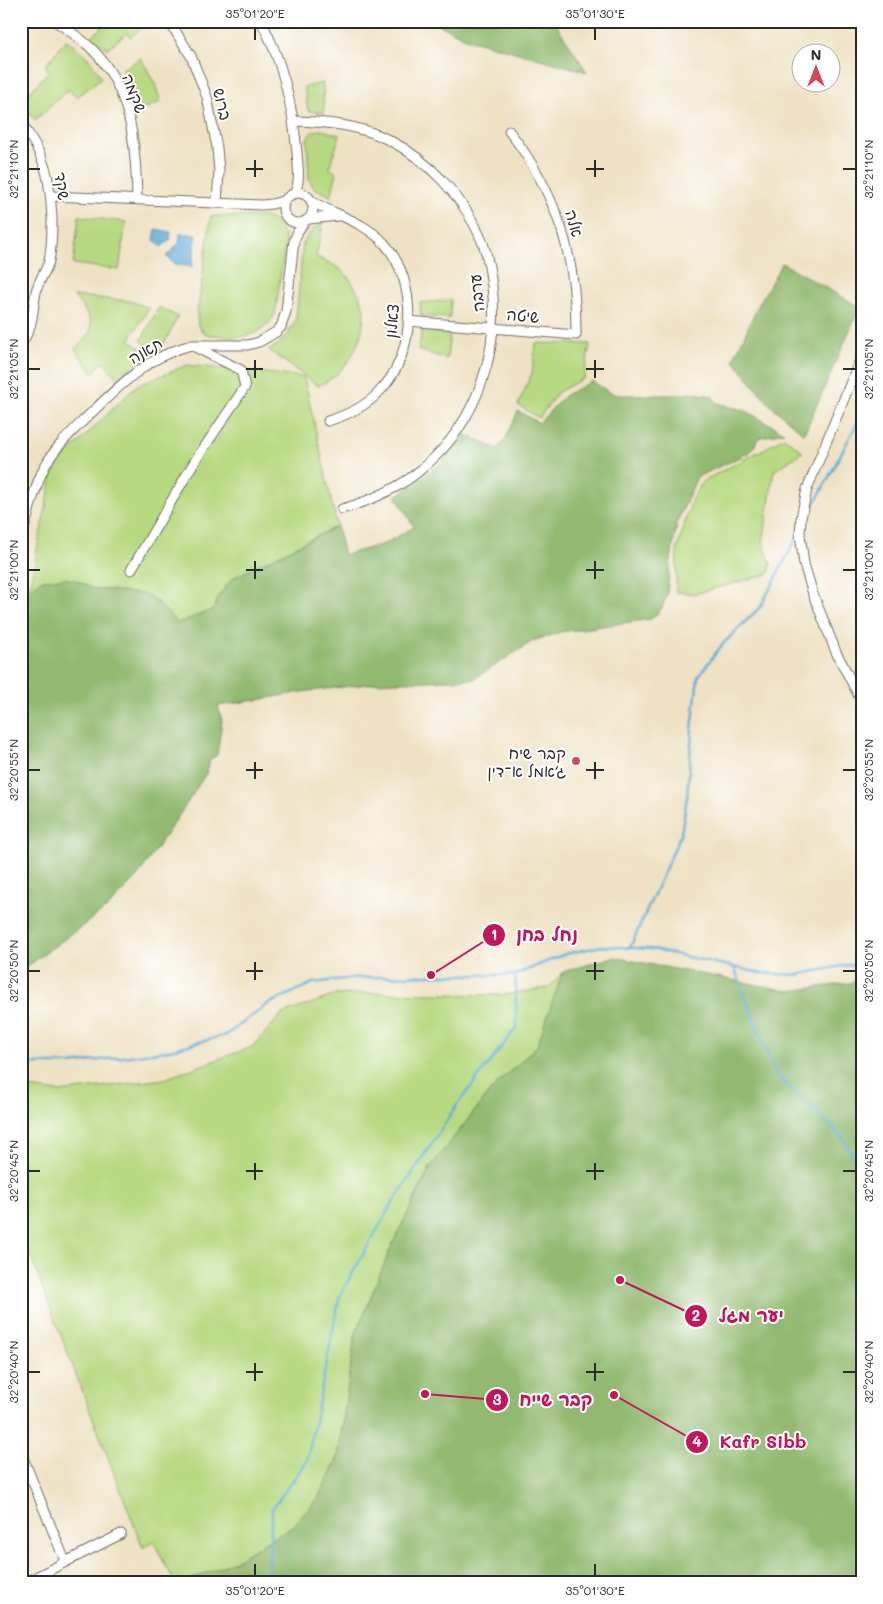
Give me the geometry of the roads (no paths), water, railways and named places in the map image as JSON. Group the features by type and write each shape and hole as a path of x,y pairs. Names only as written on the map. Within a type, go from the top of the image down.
{"street":[{"name":"שקמה","path":"55,21 91,47 111,72 120,90 134,142 137,200"},
{"name":"ברוש","path":"169,21 191,56 207,97 218,156 217,203"},
{"path":"261,21 280,67 290,99 294,121 298,186 284,204 286,216"},
{"name":"ערבה","path":"294,121 348,126 388,140 424,163 442,180 466,211 483,243 490,272 493,296 494,328 488,360 478,392 455,434 427,466 398,487 363,503 342,509"},
{"name":"שקד","path":"21,123 36,144 45,165 51,196 52,233 50,258 38,283 32,321 21,343"},
{"name":"אלה","path":"509,131 536,168 556,212 566,244 573,282 576,335"},
{"path":"262,205 286,216 296,223 307,220 313,211 298,178"},
{"path":"51,196 262,205 272,204 299,194 308,199"},
{"name":"צאלון","path":"308,199 361,224 384,243 402,273 407,288 409,305 407,334 397,364 382,390 359,408 328,422"},
{"name":"תאנה","path":"21,538 38,481 44,468 59,446 131,376 163,355 191,345 248,345 258,342 281,327 286,311 294,240 293,231 286,216"},
{"name":"צאלון","path":"307,220 341,216"},
{"name":"תאנה","path":"294,240 298,231 307,220"},
{"name":"שיטה","path":"408,321 576,335"},
{"path":"132,570 193,464 245,387 240,370 191,345"},
{"path":"862,355 807,489 800,534 804,564 813,594 836,652 862,702"},
{"path":"21,1453 66,1561"},
{"path":"24,1583 121,1534"}],"water":[{"path":"156,229 171,232 170,240 161,247 154,240"},
{"path":"180,233 197,235 192,267 174,264 166,256 179,243"}],"waterway":[{"path":"804,524 862,414"},
{"path":"630,948 681,834 687,797 698,677 721,646 761,606 797,537"},
{"path":"21,1064 71,1064 166,1051 226,1035 268,1004 313,983 352,978 431,975 515,975 565,954 602,946 652,949 760,973 797,975 862,962"},
{"path":"734,967 776,1075 843,1138 862,1172"},
{"path":"268,1583 272,1509 307,1461 340,1295 389,1209 457,1105 517,1027 515,975"}],"place":[{"name":"קבר שיח ג׳אמל א־דין","path":"576,761"},
{"name":"נחל בחן","path":"431,975"},
{"name":"יער מגל","path":"620,1280"},
{"name":"קבר שייח","path":"425,1394"},
{"name":"Kafr Sibb","path":"614,1395"}]}
